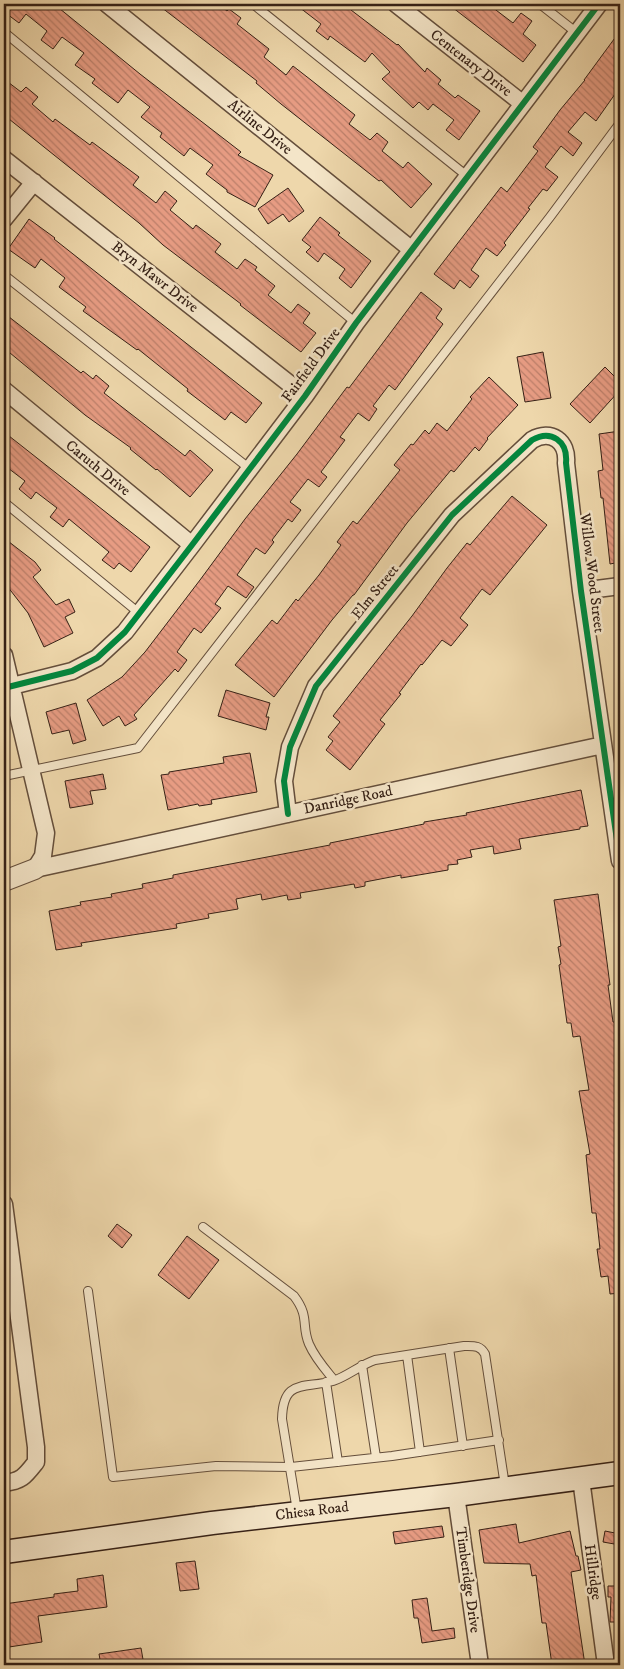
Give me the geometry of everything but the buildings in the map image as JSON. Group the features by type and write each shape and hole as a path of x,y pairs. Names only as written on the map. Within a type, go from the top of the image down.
{"main road":[{"name":"Chiesa Road","path":"4,1552 212,1523 456,1495 620,1473"}],"street":[{"name":"Airline Drive","path":"107,4 412,250"},
{"name":"Centenary Drive","path":"396,4 522,104"},
{"name":"Fairfield Drive","path":"8,688 72,671 97,658 125,632 305,396 356,323 599,4"},
{"name":"Bryn Mawr Drive","path":"4,159 305,396"},
{"path":"4,219 34,182"},
{"name":"Caruth Drive","path":"4,390 192,545"},
{"name":"Elm Street","path":"288,814 284,781 290,747 316,686 452,515 532,440 544,436 557,439"},
{"name":"Willow Wood Street","path":"557,439 562,444 567,456 566,463 581,591 620,861"},
{"path":"581,591 620,586"},
{"path":"4,655 8,688 46,833 43,856 35,869"},
{"name":"Danridge Road","path":"4,872 35,869 603,745"},
{"name":"Danridge Road","path":"4,881 35,869"},
{"path":"4,1204 36,1447 36,1462 25,1476 16,1482 4,1483"},
{"name":"Hillridge","path":"580,1479 606,1665"},
{"name":"Timberidge Drive","path":"456,1495 480,1665"}],"lane":[{"path":"253,4 467,176"},
{"path":"540,4 576,32"},
{"path":"4,32 356,323"},
{"path":"4,776 138,748 550,217 620,123"},
{"path":"4,275 250,469"},
{"path":"4,502 139,612"},
{"path":"203,1226 294,1296 304,1310 306,1335 309,1345 330,1381 338,1462"},
{"path":"88,1292 113,1477 216,1466 291,1467 376,1458 499,1440"},
{"path":"298,1513 282,1419 286,1395 295,1388 330,1381 375,1360 464,1346 482,1348 486,1354 505,1488"},
{"path":"449,1348 462,1446"},
{"path":"407,1355 420,1452"},
{"path":"362,1365 376,1458"}],"cycle path":[{"path":"4,688 72,671 97,658 125,632 305,396 356,323 599,4"},
{"path":"288,814 284,781 290,747 316,686 452,515 532,440 546,436 557,439 561,443 566,455 581,591 620,861"}]}
